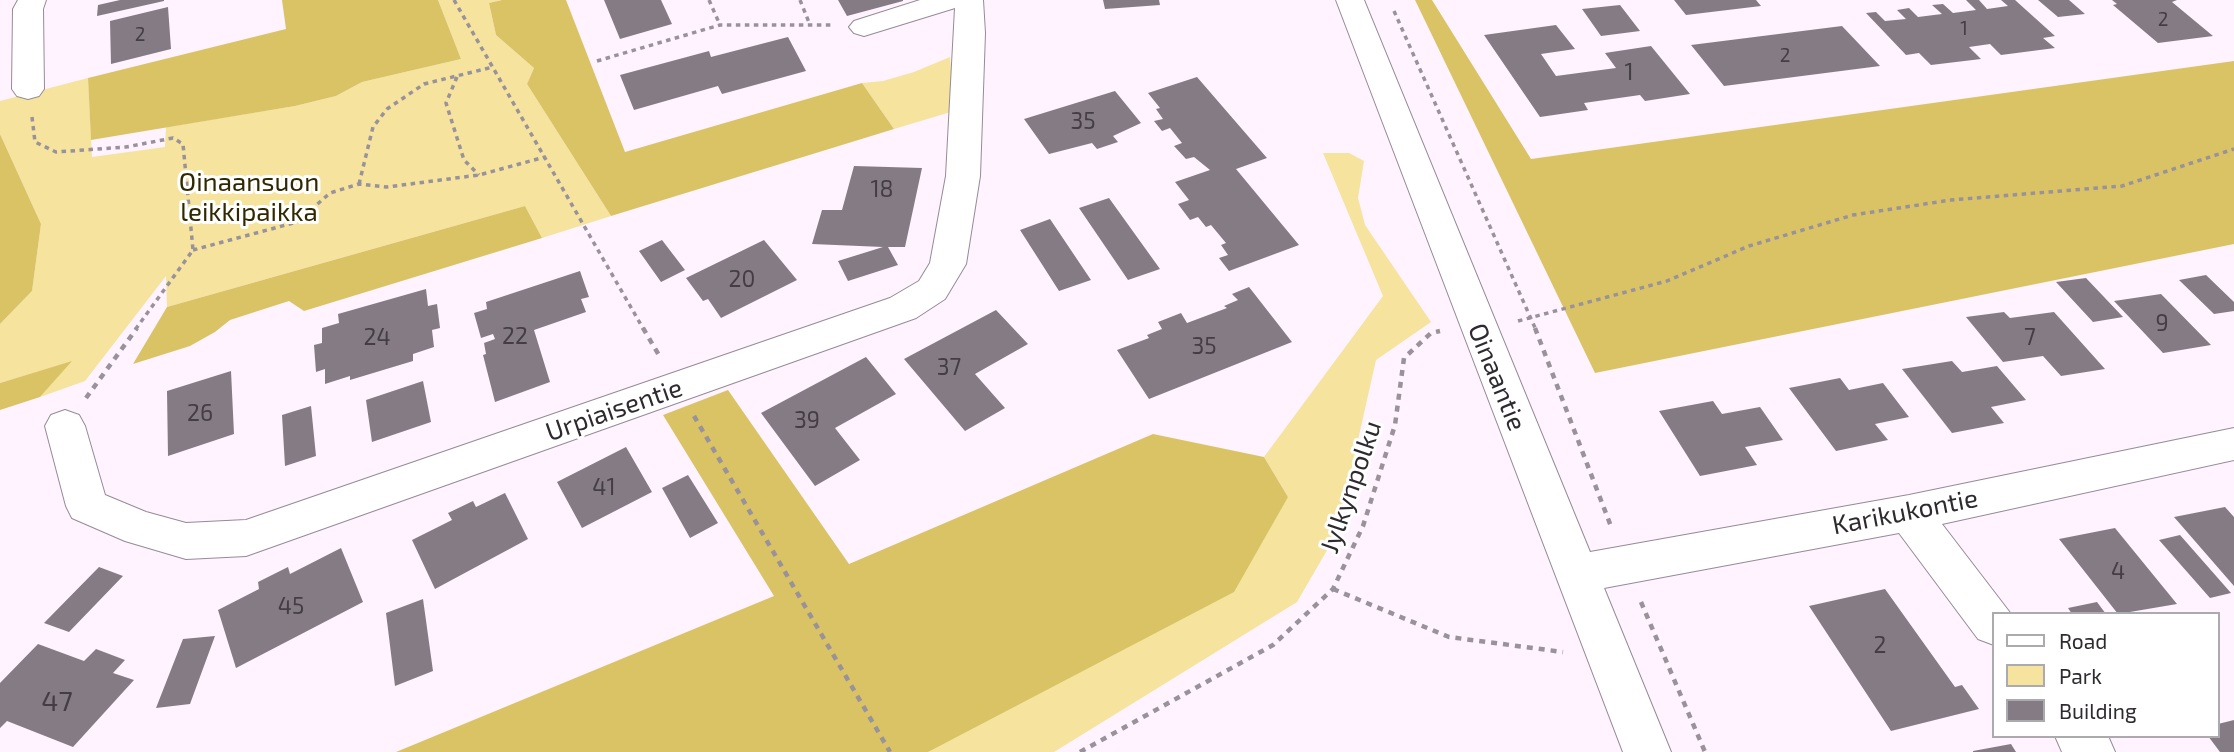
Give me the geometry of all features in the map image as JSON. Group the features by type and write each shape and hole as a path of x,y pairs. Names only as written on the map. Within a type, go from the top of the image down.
{"street":[{"path":"29,89 28,9 32,0"},
{"path":"864,27 950,0"},
{"name":"Urpiaisentie","path":"65,426 88,506 140,528 186,541 246,538 902,308 932,290 948,264 963,176 970,33 969,0"},
{"name":"Oinaantie","path":"1349,0 1647,752"},
{"name":"Karikukontie","path":"1575,574 1909,513 2234,444"},
{"path":"1909,513 1993,624"}],"path":[{"path":"454,0 890,752"},
{"path":"709,0 720,25"},
{"path":"800,0 810,25"},
{"path":"1390,0 1532,319 1625,565 1705,752"},
{"path":"597,61 720,25 864,27"},
{"path":"359,184 373,127 387,108 424,85 493,66"},
{"path":"458,76 446,103 464,160 479,175"},
{"path":"29,89 35,142 56,152 126,147 173,138 183,144 193,250"},
{"name":"Jylkynpolku","path":"1080,752 1273,645 1333,589 1367,514 1395,425 1404,358 1431,332 1532,319 1667,281 1749,246 1853,215 1951,200 2122,186 2234,149"},
{"path":"65,426 193,250 297,222 330,193 359,184 387,187 479,175 545,157"},
{"path":"1333,589 1449,637 1611,658 1662,651"}],"green space":[{"name":"Oinaansuon leikkipaikka","path":"438,0 502,0 489,3 496,35 534,68 527,84 611,216 542,238 525,206 167,307 166,276 85,381 40,397 70,362 0,383 0,324 32,291 41,224 0,134 0,101 88,78 92,157 165,147 166,127 295,106 336,96 362,82 461,59"},
{"path":"950,57 954,111 894,129 862,83 883,81 914,72"},
{"path":"1323,153 1349,153 1364,161 1358,198 1365,225 1431,322 1376,360 1337,533 1297,602 1054,752 928,752 1288,497 1264,457 1383,296"}],"shaded area":[{"path":"282,0 438,0 461,59 362,82 336,96 295,106 91,140 88,78 286,29"},
{"path":"502,0 566,0 625,152 862,83 894,129 611,216 527,84 534,68 496,35 489,3"},
{"path":"1415,0 1432,0 1531,159 2234,61 2234,244 1595,373"},
{"path":"0,134 41,224 32,291 0,324"},
{"path":"525,206 542,238 304,311 289,301 230,320 190,346 133,364 167,307"},
{"path":"72,361 40,397 0,410 0,383"},
{"path":"728,390 849,564 1153,434 1264,457 1288,497 1234,592 928,752 396,752 774,596 663,415"}],"building":[{"path":"120,0 164,1 97,16 98,5"},
{"path":"604,0 661,0 672,24 620,39"},
{"path":"838,0 903,0 903,1 847,16"},
{"path":"1103,0 1159,0 1160,5 1105,9"},
{"path":"1674,0 1756,0 1761,6 1686,15"},
{"path":"1966,0 1979,0 1987,9 2008,6 2001,0 2015,0 2055,36 2043,38 2055,48 2001,55 1990,44 1969,47 1981,59 1931,65 1919,53 1906,55 1866,13 1876,12 1885,21 1906,19 1897,10 1909,8 1918,17 1942,14 1932,5 1943,4 1953,13 1976,10"},
{"path":"2038,0 2069,0 2085,14 2058,17"},
{"path":"2112,0 2177,0 2172,2 2213,36 2158,43 2113,5 2117,4"},
{"path":"1620,5 1640,31 1601,36 1582,9"},
{"path":"168,7 171,49 111,64 110,21"},
{"path":"1556,25 1575,49 1541,54 1556,76 1616,68 1605,53 1651,46 1690,94 1645,101 1640,95 1584,103 1588,110 1540,117 1484,35"},
{"path":"1842,26 1880,66 1724,86 1691,45"},
{"path":"788,37 806,71 722,94 718,86 634,110 620,75 709,51 711,57"},
{"path":"1197,77 1267,158 1236,169 1299,245 1229,271 1219,258 1228,255 1221,245 1226,243 1211,225 1206,227 1198,217 1190,220 1178,204 1189,200 1175,182 1210,170 1194,157 1186,159 1174,146 1182,143 1170,128 1162,131 1154,121 1163,119 1156,109 1160,108 1148,93"},
{"path":"1115,91 1141,123 1113,136 1118,142 1097,149 1092,143 1049,154 1024,119"},
{"path":"854,166 922,168 905,247 888,247 898,265 848,281 838,261 883,247 812,244 822,210 842,210"},
{"path":"1109,198 1160,269 1128,280 1079,208"},
{"path":"1050,219 1091,280 1059,291 1020,230"},
{"path":"662,240 685,270 661,282 639,251"},
{"path":"764,240 797,280 721,318 708,299 703,301 686,278"},
{"path":"580,271 589,297 581,299 586,312 534,330 550,382 495,402 483,355 486,354 484,343 495,339 493,334 481,338 474,313 487,309 486,302"},
{"path":"2206,275 2234,302 2234,311 2214,314 2179,280"},
{"path":"2086,278 2123,317 2093,322 2056,282"},
{"path":"1249,287 1292,342 1149,399 1117,350 1149,338 1147,335 1162,329 1158,322 1181,313 1187,323 1227,308 1224,306 1238,300 1232,294"},
{"path":"426,289 428,306 437,304 440,328 432,330 434,347 413,354 413,361 350,380 350,376 325,384 325,369 316,372 314,345 322,343 322,328 339,323 338,314"},
{"path":"2161,294 2211,345 2163,353 2114,301"},
{"path":"996,310 1028,344 975,374 1005,408 965,431 904,359"},
{"path":"2004,312 2010,318 2054,312 2105,369 2061,376 2043,356 2003,362 1966,317"},
{"path":"866,357 896,394 835,428 860,460 815,486 761,413"},
{"path":"1952,361 1962,372 1997,366 2026,400 1991,407 2004,423 1952,433 1902,369"},
{"path":"231,371 234,434 168,456 167,391"},
{"path":"1840,378 1849,390 1883,383 1909,417 1875,424 1888,440 1836,451 1789,388"},
{"path":"423,381 431,422 372,442 366,400"},
{"path":"1713,401 1722,414 1760,407 1783,440 1745,447 1757,465 1700,476 1659,411"},
{"path":"311,406 316,456 285,466 282,415"},
{"path":"626,447 652,492 582,528 557,482"},
{"path":"688,475 718,523 690,538 662,488"},
{"path":"505,493 528,539 435,589 412,540 452,520 448,513 473,501 476,507"},
{"path":"2225,507 2234,517 2234,586 2174,517"},
{"path":"2115,528 2177,604 2116,612 2059,539"},
{"path":"2180,535 2231,593 2210,598 2159,540"},
{"path":"341,548 363,602 236,668 218,610 259,589 258,582 288,567 290,574"},
{"path":"99,567 123,576 69,632 44,623"},
{"path":"1885,589 1955,687 1962,685 1979,709 1891,731 1809,606"},
{"path":"423,599 433,671 395,686 386,613"},
{"path":"2097,602 2104,612 2071,612 2068,608"},
{"path":"215,636 190,704 156,708 183,639"},
{"path":"38,644 84,661 96,649 125,660 113,673 134,680 73,747 7,721 0,728 0,683"},
{"path":"2234,720 2234,752 2220,752 2210,738 2220,738 2220,724"},
{"path":"2011,744 2016,752 1973,752 1973,751"}]}
